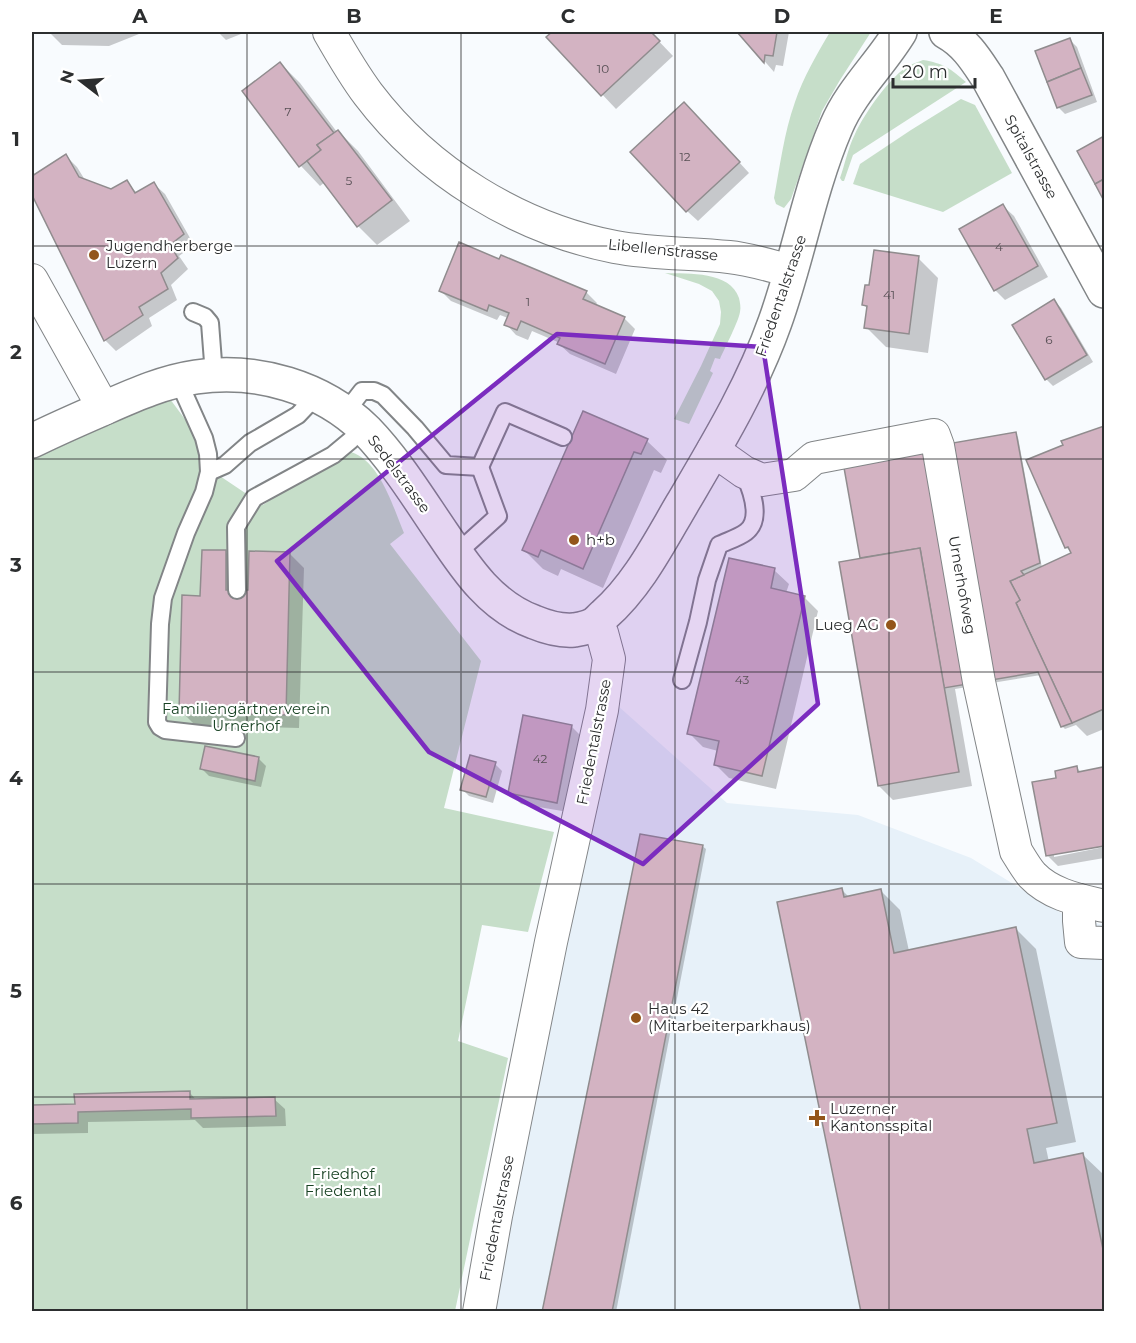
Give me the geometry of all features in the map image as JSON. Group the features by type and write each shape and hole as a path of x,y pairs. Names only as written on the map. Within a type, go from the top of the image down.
{"main road":[{"name":"Friedentalstrasse","path":"594,624 623,597 634,583 714,450 746,389 775,322 817,180 837,123 856,91 889,51 900,32"},
{"name":"Spitalstrasse","path":"946,32 961,41 972,53 988,78 1104,291"},
{"name":"Sedelstrasse","path":"32,441 140,392 178,380 214,375 266,378 292,385 316,396 354,420 391,459 456,554 480,584 501,604 521,617 540,624 570,630 594,624"}],"street":[{"name":"Libellenstrasse","path":"329,32 353,74 378,107 404,134 430,159 456,178 507,209 562,233 616,247 731,257 791,271"},
{"path":"32,280 104,409"},
{"name":"Urnerhofweg","path":"744,472 762,480 794,476 814,458 934,435 938,446 979,682 1016,851 1032,874 1050,889 1092,903 1079,921 1081,942 1104,943"},
{"path":"714,450 744,472"},
{"name":"Friedentalstrasse","path":"479,1311 551,942 602,710 609,659 602,633 594,624"}],"lane":[{"path":"193,312 210,323 214,375"},
{"path":"178,380 204,438 209,472 204,492 186,532 163,598 157,722 165,730 236,738"},
{"path":"237,590 236,527 254,498 333,455 351,441 362,391 374,391 383,395 446,465 480,467"},
{"path":"209,472 225,465 250,443 298,415 316,396"},
{"path":"456,554 498,516 480,467 505,412 563,436"},
{"path":"682,680 707,580 719,544 746,532 752,524 755,512 750,486 744,472"}],"highlighted area":[{"path":"557,334 763,347 818,704 643,864 429,752 277,561"}],"shaded area":[{"name":"Luzerner Kantonsspital","path":"608,697 727,803 858,815 971,858 1066,916 1104,925 1104,1311 493,1312"}],"green space":[{"path":"830,32 871,32 822,111 791,199 784,208 776,204 774,198 788,126 802,84"},
{"path":"923,60 946,67 966,82 853,155 844,181 842,181 840,178 850,145 871,106 895,77 910,65"},
{"path":"961,99 975,105 1012,173 943,212 853,184 860,164"},
{"path":"665,273 697,274 718,278 734,289 740,303 740,312 734,329 720,359 715,358 710,371 713,373 689,424 674,419 720,324 721,312 719,301 712,291 699,284"},
{"name":"Familiengärtnerverein Urnerhof","path":"165,399 170,399 190,426 202,464 263,505 306,475 340,456 351,452 370,465 390,498 404,533 390,544 481,661 444,808 554,832 528,932 482,925 458,1041 508,1058 455,1311 32,1311 32,459"}],"building":[{"path":"552,32 651,32 660,41 601,96 546,37"},
{"path":"737,32 777,32 773,56 765,55 764,63"},
{"path":"1070,38 1081,68 1047,82 1035,51"},
{"path":"280,62 334,133 317,145 321,150 299,167 242,91"},
{"path":"1081,68 1092,95 1057,108 1047,82"},
{"path":"684,102 740,162 686,212 630,152"},
{"path":"338,130 392,200 357,227 307,161 321,150 317,145"},
{"path":"1104,136 1104,179 1095,184 1077,151"},
{"path":"66,154 79,177 111,189 127,180 135,193 154,182 184,234 170,245 178,258 161,273 168,289 139,307 143,315 104,341 32,195 32,176"},
{"path":"1104,179 1104,201 1095,184"},
{"path":"1003,204 1038,266 994,291 959,229"},
{"path":"459,242 499,259 501,255 587,291 583,299 625,317 605,364 557,344 560,338 521,321 517,330 504,325 509,313 489,305 487,311 439,291"},
{"path":"874,250 919,256 909,334 864,328 867,306 862,305 865,285 869,285"},
{"path":"1054,299 1087,355 1045,380 1012,325"},
{"path":"583,411 648,439 641,454 634,452 583,569 541,550 538,557 522,550"},
{"path":"1104,426 1104,709 1072,723 1016,603 1020,600 1010,581 1071,553 1068,547 1065,548 1026,460 1063,445 1061,441"},
{"path":"1016,432 1040,563 1021,571 1024,575 1010,581 1020,600 1016,603 1072,723 1061,727 1038,672 944,688 920,548 860,558 843,462"},
{"name":"Lueg AG","path":"920,548 959,772 878,786 839,562"},
{"path":"202,550 226,550 226,590 248,590 249,551 290,552 286,715 179,712 182,595 200,596"},
{"path":"729,558 775,568 771,588 805,596 762,776 714,765 719,741 687,734"},
{"path":"523,715 572,725 557,803 508,793"},
{"path":"205,746 259,757 255,781 200,769"},
{"path":"470,755 496,762 486,797 460,790"},
{"path":"1077,766 1078,772 1103,767 1104,846 1046,856 1032,782 1056,778 1055,771"},
{"name":"Haus 42 (Mitarbeiterparkhaus)","path":"640,834 703,845 612,1312 542,1312"},
{"path":"842,888 844,897 881,889 894,953 1016,927 1057,1123 1027,1129 1034,1163 1083,1153 1104,1254 1104,1312 861,1312 777,902"},
{"path":"190,1091 190,1099 275,1097 276,1116 191,1118 191,1109 78,1112 78,1123 32,1124 32,1105 75,1104 74,1094"}],"place":[{"name":"Jugendherberge Luzern","path":"94,255"},
{"name":"h+b","path":"574,540"},
{"name":"Lueg AG","path":"891,625"},
{"name":"Haus 42 (Mitarbeiterparkhaus)","path":"636,1018"},
{"name":"Luzerner Kantonsspital","path":"817,1118"}],"park label":[{"name":"Friedhof Friedental","path":"343,1182"}]}
